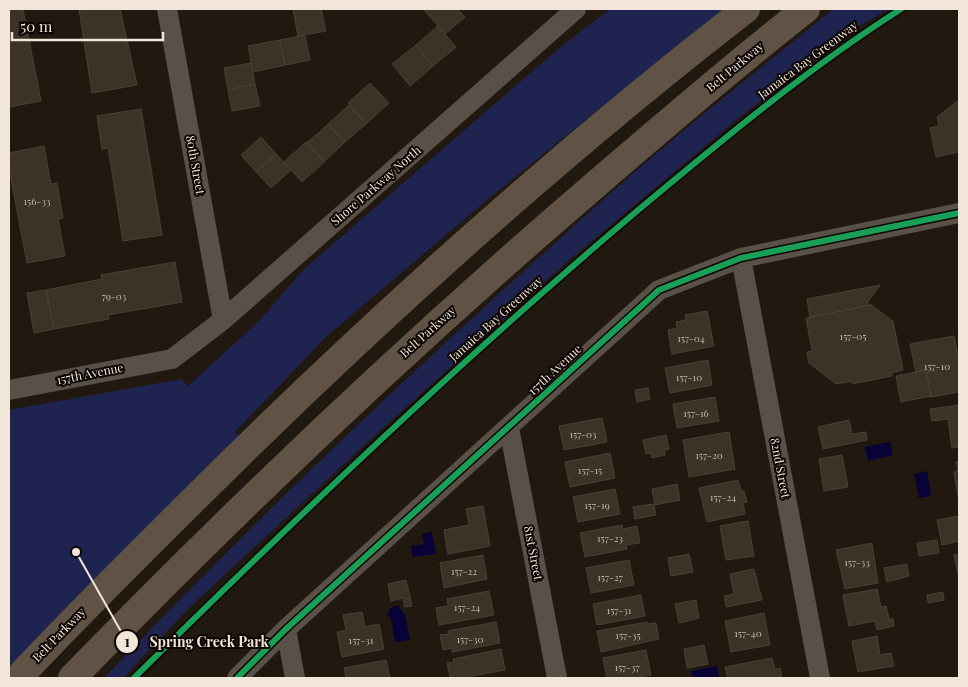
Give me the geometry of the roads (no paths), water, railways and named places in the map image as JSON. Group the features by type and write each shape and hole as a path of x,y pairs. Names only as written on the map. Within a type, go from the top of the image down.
{"highway":[{"name":"Belt Parkway","path":"18,678 188,503 298,397 448,258 598,130 746,9"},
{"name":"Belt Parkway","path":"72,678 222,526 387,369 578,199 806,9"}],"street":[{"name":"80th Street","path":"167,9 223,320"},
{"name":"Shore Parkway North","path":"172,359 223,320 576,9"},
{"name":"157th Avenue","path":"237,678 286,629 659,290 740,258 959,213"},
{"name":"82nd Street","path":"740,258 820,678"},
{"name":"157th Avenue","path":"9,390 172,359"},
{"name":"81st Street","path":"509,428 557,678"},
{"path":"286,629 295,678"}],"place":[{"name":"Spring Creek Park","path":"76,552"}]}
